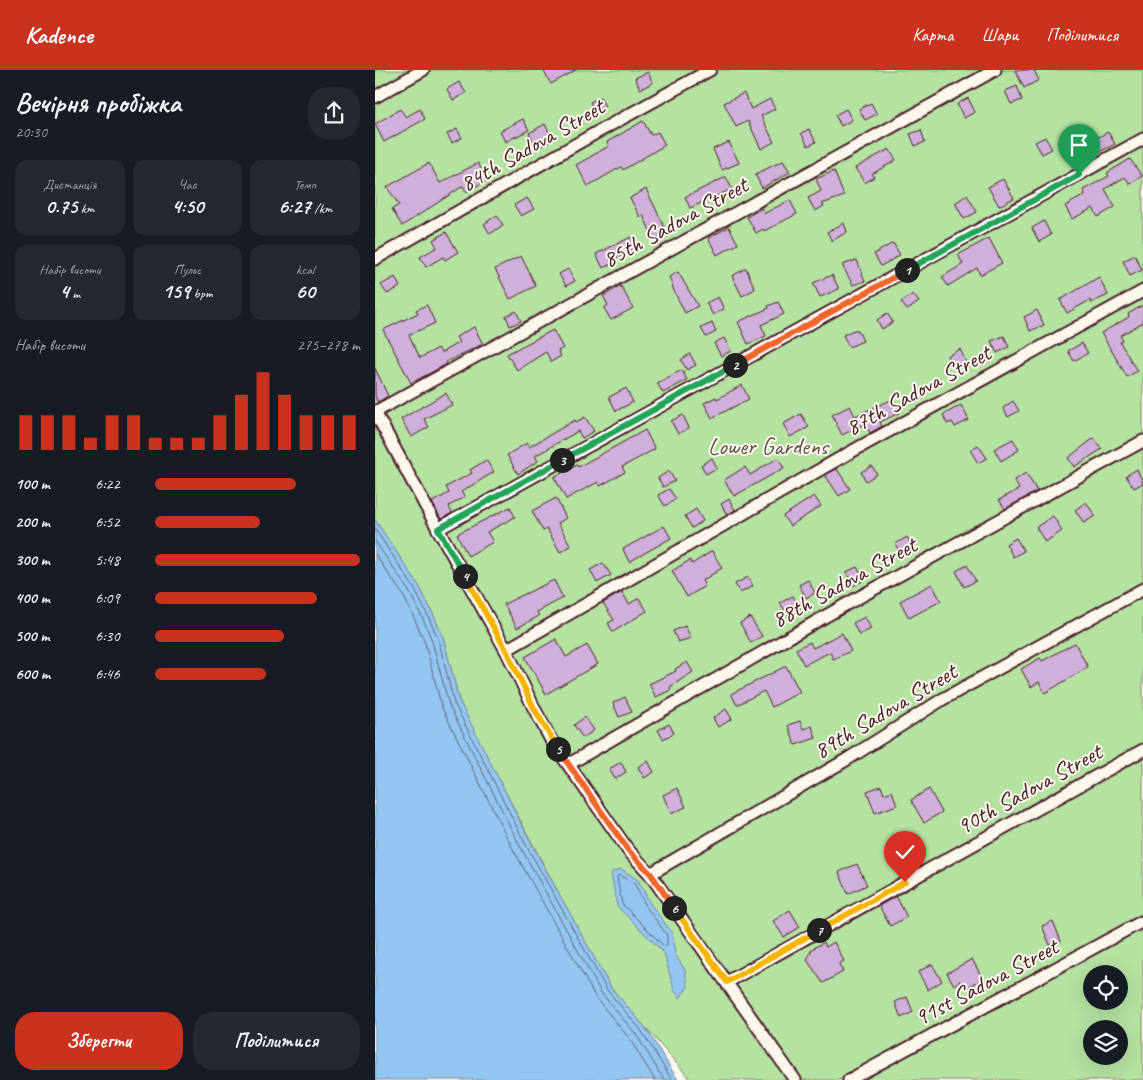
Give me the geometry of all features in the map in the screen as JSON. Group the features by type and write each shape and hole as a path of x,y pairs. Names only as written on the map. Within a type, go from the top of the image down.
{"street":[{"path":"375,97 423,70"},
{"name":"84th Sadova Street","path":"375,259 710,70"},
{"name":"85th Sadova Street","path":"375,412 995,70"},
{"path":"438,529 1143,139"},
{"name":"87th Sadova Street","path":"506,650 849,452 1143,291"},
{"path":"375,412 506,650 551,740 628,850 651,874 795,1080"},
{"name":"88th Sadova Street","path":"569,764 845,605 1143,441"},
{"name":"89th Sadova Street","path":"651,874 846,760 943,699 1143,589"},
{"name":"90th Sadova Street","path":"727,982 1143,750"},
{"name":"91st Sadova Street","path":"849,1080 1143,922"}],"green space":[{"name":"Lower Gardens","path":"375,70 1143,70 1143,1080 691,1080 611,988 577,928 469,723 459,700 443,637 419,586 375,520"}],"water":[{"path":"375,520 419,586 434,616 443,637 459,700 530,841 611,988 645,1027 678,1080 375,1080"},
{"path":"621,869 638,880 651,905 672,933 675,954 685,970 688,987 680,998 674,990 664,953 617,906 611,873"}],"building":[{"path":"543,70 576,70 551,84"},
{"path":"1015,70 1034,70 1039,80 1024,88"},
{"path":"648,72 653,83 640,89 635,78"},
{"path":"459,82 466,93 453,100 447,89"},
{"path":"1017,86 1022,100 1011,104 1005,91"},
{"path":"744,93 751,109 770,99 775,109 761,116 774,142 761,149 748,121 736,127 724,103"},
{"path":"600,97 605,106 594,111 590,102"},
{"path":"968,98 975,112 964,118 957,104"},
{"path":"871,103 877,114 865,120 859,109"},
{"path":"400,109 406,117 420,109 425,119 384,142 375,124"},
{"path":"846,109 852,120 841,126 835,115"},
{"path":"523,119 529,130 505,142 500,131"},
{"path":"643,121 651,135 658,132 665,145 623,170 621,167 588,186 576,165 609,146 607,142"},
{"path":"545,124 553,140 537,148 529,133"},
{"path":"457,129 462,138 452,143 447,134"},
{"path":"809,129 816,142 808,146 801,133"},
{"path":"921,130 925,142 915,146 910,134"},
{"path":"1086,132 1091,141 1108,132 1115,144 1082,161 1071,141"},
{"path":"1045,137 1052,149 1042,154 1035,142"},
{"path":"729,142 739,163 722,170 713,149"},
{"path":"889,149 896,160 872,174 874,177 865,183 855,168"},
{"path":"1130,159 1142,176 1130,184 1125,177 1105,189 1115,207 1098,217 1093,208 1072,219 1065,206 1085,195 1083,190 1109,176 1107,173"},
{"path":"783,161 790,172 762,188 755,174"},
{"path":"429,163 440,183 478,163 487,180 466,192 463,186 402,226 392,209 399,205 387,187"},
{"path":"834,171 844,196 822,204 824,206 815,211 808,198 821,191 816,179"},
{"path":"726,177 732,189 690,208 685,197"},
{"path":"1003,179 1014,198 999,206 988,187"},
{"path":"646,189 668,234 654,240 643,215 640,217 630,198"},
{"path":"967,195 977,212 964,219 955,203"},
{"path":"527,198 534,209 521,216 514,205"},
{"path":"790,200 797,214 764,231 763,229 756,233 747,217 762,208 765,213"},
{"path":"497,215 503,225 490,234 484,224"},
{"path":"1044,221 1051,235 1039,242 1032,228"},
{"path":"844,223 847,232 832,241 827,232"},
{"path":"729,227 738,244 717,255 708,238"},
{"path":"446,232 458,252 445,260 443,257 426,267 420,257 437,247 433,240"},
{"path":"631,237 637,247 611,261 613,263 603,268 596,254"},
{"path":"989,238 1002,263 980,275 977,268 948,286 942,277 963,264 958,255"},
{"path":"893,243 900,255 881,266 874,254"},
{"path":"1135,255 1142,270 1130,276 1123,261"},
{"path":"521,256 536,286 510,299 495,269"},
{"path":"857,260 865,281 853,285 842,265"},
{"path":"746,268 755,289 742,296 732,276"},
{"path":"568,269 575,281 566,286 559,274"},
{"path":"678,272 698,306 685,313 669,277"},
{"path":"832,275 839,289 820,297 813,283"},
{"path":"395,277 400,287 387,294 381,285"},
{"path":"1099,277 1108,295 1091,303 1090,300 1067,313 1060,300"},
{"path":"621,286 633,308 611,320 604,308 608,305 603,296"},
{"path":"913,294 919,302 907,310 901,302"},
{"path":"718,297 724,309 713,315 706,303"},
{"path":"778,302 784,314 761,325 766,336 748,344 738,322"},
{"path":"427,305 435,323 409,335 420,358 438,348 441,353 459,342 456,337 474,327 483,344 446,362 447,364 411,383 383,330 418,313 416,310"},
{"path":"1143,305 1143,322 1120,336 1123,340 1120,342 1137,371 1127,377 1101,333 1129,317 1128,314"},
{"path":"1037,310 1044,325 1030,331 1024,317"},
{"path":"516,311 521,321 510,326 506,316"},
{"path":"887,313 893,322 882,329 877,320"},
{"path":"712,323 716,332 706,337 701,328"},
{"path":"553,330 563,348 558,351 561,356 551,362 546,352 517,370 507,354"},
{"path":"858,330 863,341 849,347 843,335"},
{"path":"1004,336 1009,347 997,353 991,341"},
{"path":"724,338 731,351 721,356 714,343"},
{"path":"1082,343 1088,353 1074,361 1068,351"},
{"path":"960,349 966,362 954,368 947,356"},
{"path":"690,354 696,365 687,370 681,360"},
{"path":"375,368 388,396 378,402 375,396"},
{"path":"682,370 687,380 663,393 657,383"},
{"path":"742,385 749,399 712,418 704,403 716,397 717,399"},
{"path":"626,388 633,402 616,411 609,397"},
{"path":"446,393 452,405 424,419 429,427 411,437 401,419"},
{"path":"893,399 899,413 880,422 882,426 870,433 865,424 842,435 832,415 850,406 855,416"},
{"path":"1013,401 1019,411 1008,417 1003,408"},
{"path":"961,405 969,420 955,427 952,422 947,424 943,415"},
{"path":"801,414 809,427 790,437 783,424"},
{"path":"683,415 689,428 678,434 671,421"},
{"path":"585,417 594,431 582,438 578,431 535,456 538,461 518,474 507,455 527,443 529,447 575,420 576,422"},
{"path":"645,430 655,449 622,467 625,472 600,486 598,482 566,499 554,477 577,465 578,467"},
{"path":"1094,438 1102,449 1074,467 1068,458"},
{"path":"1013,439 1019,450 1001,461 994,449"},
{"path":"978,445 987,458 978,463 970,450"},
{"path":"712,458 717,468 706,474 701,465"},
{"path":"778,458 784,468 734,496 724,480 745,467 750,475"},
{"path":"486,460 494,472 461,492 465,497 449,506 452,513 441,519 432,502 449,493 446,487 472,473 470,470"},
{"path":"872,466 877,474 866,481 861,472"},
{"path":"837,469 850,489 839,496 825,475"},
{"path":"1137,469 1143,483 1134,488 1126,476"},
{"path":"669,471 675,481 663,487 658,478"},
{"path":"1026,473 1037,491 1005,509 999,500 1019,489 1014,480"},
{"path":"669,489 676,499 665,506 658,495"},
{"path":"814,496 821,506 790,526 783,516"},
{"path":"556,498 566,518 558,523 571,546 560,552 547,529 543,531 532,511"},
{"path":"729,499 735,510 727,515 721,504"},
{"path":"1086,502 1095,516 1084,523 1075,510"},
{"path":"510,507 515,517 487,532 493,542 468,556 457,534"},
{"path":"696,509 703,521 692,528 685,516"},
{"path":"1053,516 1062,531 1045,542 1036,527"},
{"path":"664,526 671,538 629,562 623,549"},
{"path":"907,537 913,548 902,555 895,544"},
{"path":"1016,538 1024,551 1013,557 1006,544"},
{"path":"712,551 722,568 702,581 705,586 687,597 672,571 690,560 692,564"},
{"path":"603,563 611,575 597,583 590,570"},
{"path":"967,565 976,581 964,587 956,571"},
{"path":"857,567 864,580 853,586 846,572"},
{"path":"748,577 753,586 740,593 735,584"},
{"path":"554,580 563,598 537,612 539,616 517,628 504,604"},
{"path":"808,580 815,593 806,598 799,585"},
{"path":"932,584 941,601 909,618 900,601"},
{"path":"622,592 629,604 639,598 647,611 613,632 608,623 614,620 603,603"},
{"path":"793,596 801,610 789,617 780,603"},
{"path":"750,617 762,636 751,643 740,623"},
{"path":"865,617 871,629 859,635 853,623"},
{"path":"685,626 691,638 678,642 673,631"},
{"path":"842,633 851,651 833,659 830,652 804,665 796,649 810,642 813,648"},
{"path":"556,639 566,657 587,645 598,664 546,694 525,657"},
{"path":"1075,643 1088,667 1045,693 1039,682 1031,687 1021,669 1040,658 1042,661"},
{"path":"687,662 693,672 670,687 671,690 656,697 649,684 676,671 675,669"},
{"path":"786,666 800,692 772,707 764,691 737,705 731,694"},
{"path":"625,697 632,712 619,717 613,703"},
{"path":"726,709 732,719 718,727 713,718"},
{"path":"585,717 594,730 583,738 574,725"},
{"path":"800,721 803,729 812,726 816,738 795,745 788,725"},
{"path":"669,724 674,733 663,739 658,730"},
{"path":"648,761 654,772 644,778 638,767"},
{"path":"621,762 626,772 615,779 609,769"},
{"path":"881,786 884,794 892,791 897,805 875,813 867,791"},
{"path":"677,788 686,807 671,814 663,795"},
{"path":"929,789 942,812 924,823 911,800"},
{"path":"916,846 923,859 910,867 903,853"},
{"path":"857,864 867,885 848,894 839,872"},
{"path":"896,896 907,917 890,926 879,906"},
{"path":"790,910 800,927 784,937 773,921"},
{"path":"1053,921 1061,941 1050,945 1042,926"},
{"path":"824,942 826,947 834,942 844,961 839,964 843,972 823,983 807,960 812,949"},
{"path":"972,959 983,979 964,989 960,981 954,985 947,973"},
{"path":"932,964 942,981 928,990 918,972"},
{"path":"907,997 913,1012 901,1018 895,1002"}],"route":[{"path":"905,882 727,982 651,874 628,850 551,740 506,650 438,529 1079,175"}]}
